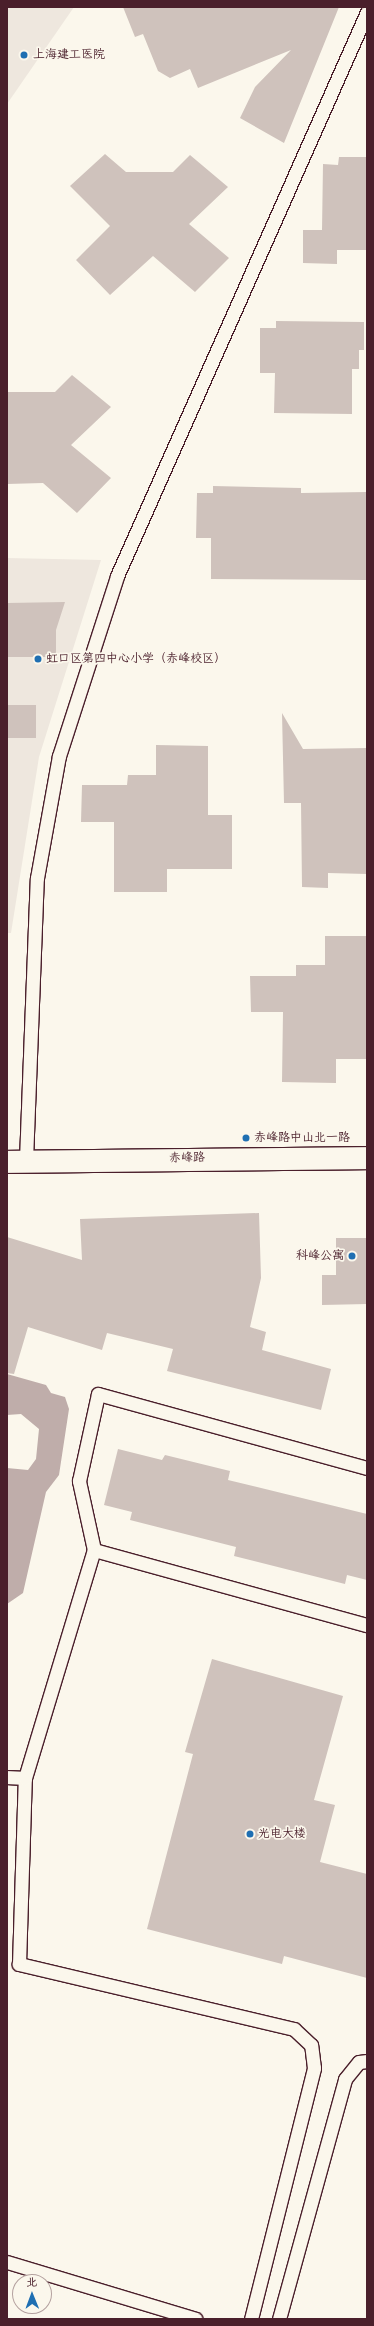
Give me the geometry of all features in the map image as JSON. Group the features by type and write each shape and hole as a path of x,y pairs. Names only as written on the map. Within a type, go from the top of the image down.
{"street":[{"name":"赤峰路","path":"16,1161 367,1158"}],"lane":[{"path":"16,1161 37,878 59,756 117,576 367,12"},
{"path":"250,2319 314,2068 311,2045 294,2029 19,1964 25,1778 94,1550 78,1481 98,1394 367,1468"},
{"path":"94,1550 367,1625"},
{"path":"7,1777 25,1778"},
{"path":"279,2319 345,2079 359,2062 367,2060"},
{"path":"7,2262 196,2319"}],"shaded area":[{"name":"上海建工医院","path":"7,7 74,7 7,104"},
{"name":"虹口区第四中心小学（赤峰校区）","path":"7,558 101,560 39,757 11,933 7,933"},
{"path":"7,1374 46,1385 51,1393 65,1397 69,1409 59,1475 46,1492 23,1593 7,1604 7,1468 28,1470 36,1459 39,1429 21,1414 7,1415"}],"building":[{"path":"123,7 339,7 284,143 240,118 255,87 291,50 198,88 190,69 170,78 158,71 143,34 135,37"},
{"path":"105,154 126,172 173,172 190,155 228,187 189,224 229,258 195,292 153,256 110,295 76,260 110,226 70,186"},
{"path":"339,157 367,157 367,250 337,250 337,264 303,263 303,230 322,230 323,164 338,165"},
{"path":"276,321 364,322 364,350 359,350 359,369 352,369 352,414 274,413 275,373 260,373 260,328 276,328"},
{"path":"72,375 111,407 71,445 111,478 77,513 43,483 7,484 7,392 55,392"},
{"path":"213,486 301,488 301,493 367,492 367,580 211,579 211,538 196,538 197,493 213,493"},
{"path":"65,602 56,630 56,657 7,657 7,603"},
{"path":"7,705 36,705 36,738 7,738"},
{"path":"282,713 303,749 367,748 367,874 328,873 328,888 302,887 301,803 284,803"},
{"path":"156,745 208,746 208,815 232,815 232,869 167,869 167,892 114,892 114,822 81,822 82,785 127,785 128,775 156,775"},
{"path":"325,936 367,936 367,1059 336,1059 336,1083 282,1082 283,1012 251,1012 250,976 296,976 296,965 325,965"},
{"path":"259,1213 261,1278 250,1327 266,1332 262,1350 331,1369 321,1410 167,1371 173,1349 107,1333 102,1350 28,1327 14,1374 7,1373 7,1237 82,1260 80,1219"},
{"name":"科峰公寓","path":"336,1238 367,1238 367,1304 322,1305 322,1275 336,1275"},
{"path":"118,1449 162,1460 165,1455 230,1471 228,1480 367,1514 367,1580 347,1575 345,1584 234,1556 236,1547 130,1520 132,1512 104,1505"},
{"name":"光电大楼","path":"212,1659 343,1696 314,1800 335,1805 320,1862 367,1874 367,1978 284,1956 282,1964 147,1929 193,1754 185,1752"}],"place":[{"name":"上海建工医院","path":"24,55"},
{"name":"虹口区第四中心小学（赤峰校区）","path":"38,659"},
{"name":"赤峰路中山北一路","path":"246,1138"},
{"name":"科峰公寓","path":"352,1256"},
{"name":"光电大楼","path":"250,1834"}]}
